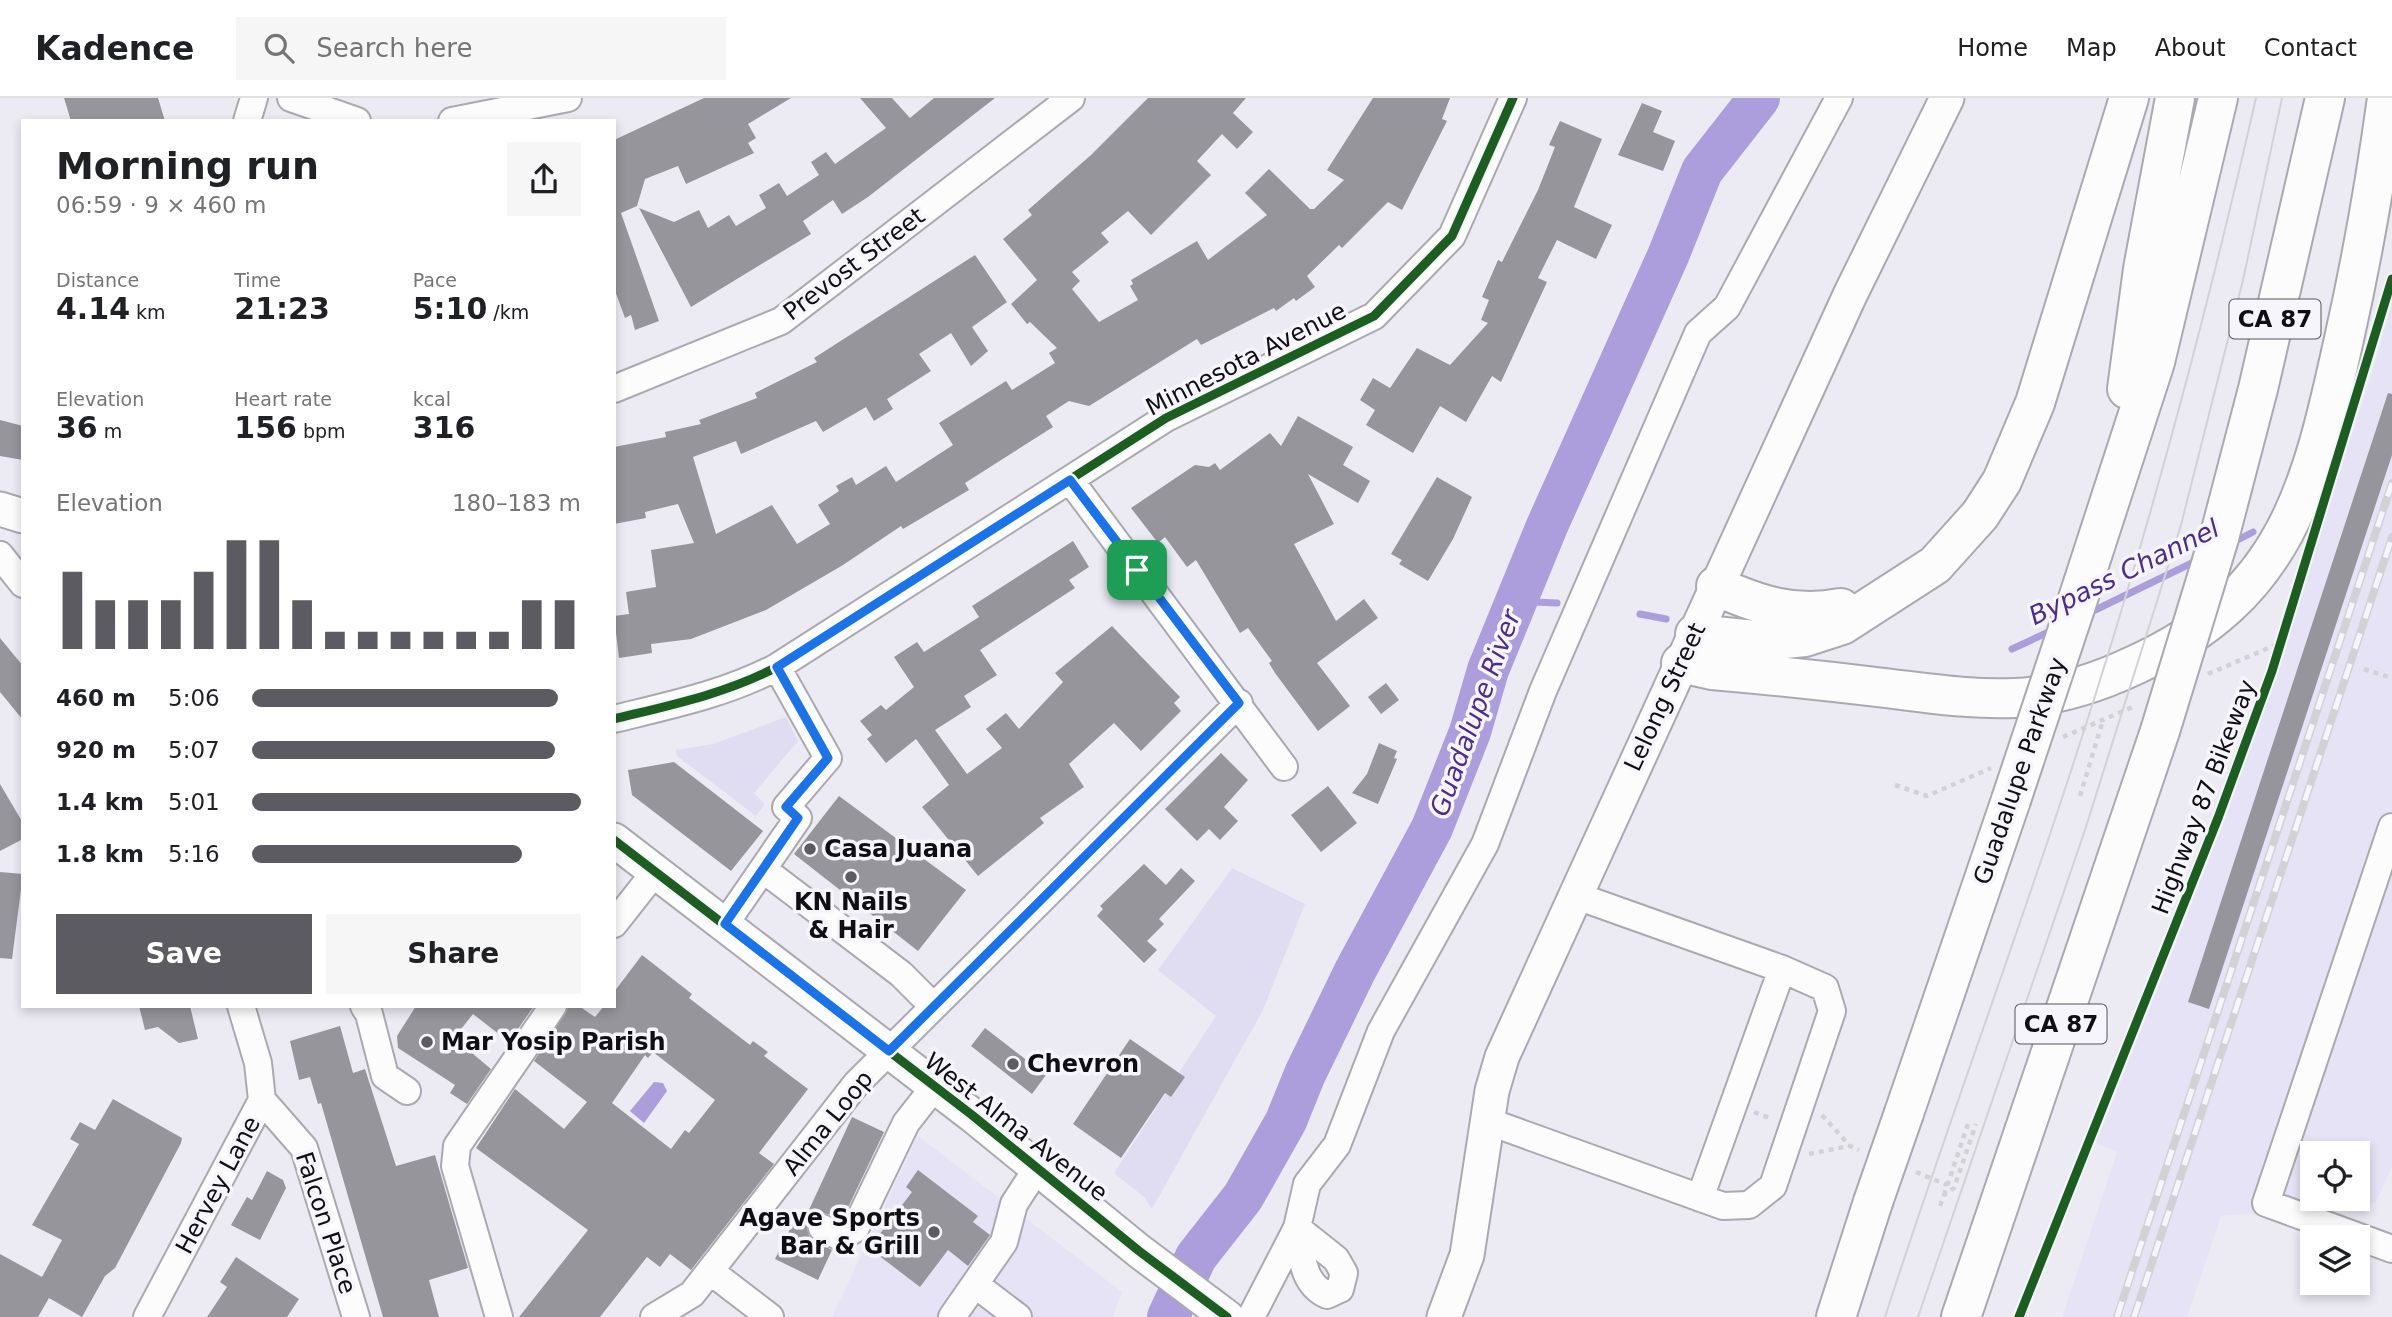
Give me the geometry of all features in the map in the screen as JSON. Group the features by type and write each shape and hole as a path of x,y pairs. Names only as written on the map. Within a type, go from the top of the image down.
{"highway":[{"path":"1688,649 1805,637 1842,625 1935,565 1980,515 2002,481 2026,428 2060,331 2129,98"},
{"path":"2116,474 2143,270 2175,98"},
{"name":"Guadalupe Parkway","path":"1836,1317 2011,800 2155,362 2218,98"},
{"name":"CA 87","path":"1961,1317 2151,717 2219,538 2258,389 2325,98"},
{"path":"1688,649 1712,670 1970,698 2017,698 2062,691 2105,679 2156,656 2199,630 2258,575 2300,504 2319,449 2362,256 2387,98"},
{"path":"1716,586 1764,607 1791,612 1833,610 1874,602"}],"main road":[{"name":"Lelong Street","path":"1444,1317 1467,1255 1487,1121 1502,1057 1850,295 1947,98"},
{"path":"0,509 21,515"},
{"name":"West Alma Avenue","path":"616,842 934,1086 1038,1167 1139,1251 1227,1317"}],"street":[{"path":"248,119 254,98"},
{"path":"291,98 351,119"},
{"path":"462,119 568,98"},
{"name":"Prevost Street","path":"616,388 781,321 1071,98"},
{"name":"Minnesota Avenue","path":"616,719 698,699 746,683 777,667 1166,418 1374,316 1452,236 1513,98"},
{"path":"1251,1317 1297,1228 1307,1184 1338,1144 1381,1031 1485,844 1543,691 1698,333 1727,307 1839,98"},
{"path":"1070,480 1239,703 1284,767"},
{"path":"0,555 21,581"},
{"path":"725,924 798,818 786,807 828,758 777,667"},
{"name":"Alma Loop","path":"654,1317 692,1294 856,1084 1239,703"},
{"path":"2392,827 2266,1203 2392,1249"},
{"path":"764,870 901,974 933,1006"},
{"path":"616,921 655,872"},
{"path":"1487,1121 1723,1206 1749,1205 1773,1186 1832,1011 1825,988 1782,969 1574,895"},
{"path":"1700,1198 1782,969"},
{"name":"Hervey Lane","path":"147,1317 262,1100 258,1063 242,1008"},
{"path":"365,1008 386,1076 407,1091"},
{"path":"499,1317 455,1166 457,1146 552,1008"},
{"path":"822,1228 841,1237 855,1229 906,1123 934,1086"},
{"name":"Falcon Place","path":"262,1100 304,1148 356,1317"},
{"path":"951,1317 1004,1242 1014,1205 1038,1167"},
{"path":"710,1271 770,1317"},
{"path":"976,1284 1018,1317"}],"path":[{"path":"2204,676 2283,644"},
{"path":"2364,669 2392,678"},
{"path":"2053,741 2103,720 2151,717"},
{"path":"2080,796 2103,720"},
{"path":"1895,785 1927,796 2003,763"},
{"path":"1733,1106 1793,1128"},
{"path":"1969,1121 1940,1206 1944,1195 1954,1188 1976,1124"},
{"path":"1805,1155 1850,1146"}],"shaded area":[{"path":"2392,302 2392,1167 2375,1203 2370,1203 2370,1141 2300,1141 2300,1209 2221,1216 2187,1317 2062,1317 2117,1152 2096,1143 2226,817 2370,380"},
{"path":"786,717 798,741 754,793 765,804 756,816 677,756 676,750 713,744"},
{"path":"1232,868 1305,904 1263,1010 1152,1209 1144,1197 1114,1173 1216,1016 1158,970"},
{"path":"654,1082 663,1083 667,1091 644,1123 630,1111"},
{"path":"918,1136 1122,1292 1113,1317 832,1317"}],"building":[{"path":"64,98 158,98 164,119 70,119"},
{"path":"704,98 791,98 748,124 756,138 748,143 754,153 686,184 678,166 645,179 637,206 621,213 659,321 635,330 631,315 625,318 616,293 616,139"},
{"path":"860,98 892,98 910,118 934,98 995,98 868,197 842,214 833,200 803,221 811,234 691,307 639,208 674,222 699,210 708,228 729,215 736,226 766,208 759,195 779,183 787,196 819,175 811,162 826,152 835,164 886,128"},
{"path":"1148,98 1246,98 1233,113 1253,132 1237,149 1222,134 1197,161 1211,175 1151,235 1128,211 1101,233 1109,242 1072,272 1080,281 1072,289 1099,322 1138,300 1130,286 1133,284 1131,280 1197,241 1208,260 1267,215 1245,193 1269,169 1310,209 1314,209 1344,180 1327,170 1373,98 1450,98 1442,119 1447,121 1402,210 1388,202 1342,248 1339,245 1307,276 1315,287 1296,301 1294,298 1276,311 1274,308 1201,345 1197,339 1089,406 1069,401 1046,416 1053,427 965,483 969,490 903,529 901,526 843,565 766,610 691,639 651,644 652,653 619,658 616,616 629,614 626,592 656,587 651,550 694,543 678,504 645,512 646,518 616,524 616,447 666,437 665,432 701,424 699,420 757,398 755,393 817,362 814,358 975,255 1007,302 972,327 988,351 971,366 951,333 919,354 931,371 887,399 893,409 874,421 866,407 823,432 816,421 741,454 736,441 693,457 716,534 772,505 797,544 830,524 818,505 839,491 836,486 852,477 856,485 886,466 896,482 953,445 939,423 1006,381 1012,390 1055,363 1049,353 1057,348 1030,322 1027,324 1011,304 1037,280 1003,239 1032,215 1028,210 1091,155"},
{"path":"1642,103 1662,111 1653,132 1675,141 1663,171 1618,155"},
{"path":"1560,121 1602,139 1574,207 1612,225 1596,259 1557,240 1538,278 1547,282 1501,382 1492,376 1466,422 1440,406 1413,453 1366,425 1375,410 1360,400 1373,378 1390,388 1417,348 1450,365 1488,323 1481,320 1489,300 1482,297 1498,260 1502,262 1538,190 1555,147 1549,145"},
{"path":"2388,393 2392,394 2392,455 2209,1009 2188,1002"},
{"path":"1298,416 1353,447 1343,465 1370,481 1358,503 1308,474 1334,524 1294,544 1336,621 1364,599 1378,618 1317,663 1350,706 1318,731 1275,673 1269,663 1272,661 1248,628 1240,633 1196,560 1187,567 1165,537 1158,543 1131,508 1195,465 1209,467 1215,463 1220,470 1270,433 1281,446"},
{"path":"0,420 21,425 21,460 0,456"},
{"path":"1437,477 1472,497 1453,539 1428,581 1399,564 1402,560 1391,554"},
{"path":"1073,541 1089,567 1069,580 1075,588 980,650 997,675 964,696 971,707 935,730 967,774 1002,748 986,729 1006,713 1019,729 1063,682 1055,673 1112,626 1180,697 1174,703 1181,711 1141,751 1114,723 1069,764 1084,787 1040,818 1044,823 978,876 922,807 949,785 916,739 886,763 867,739 872,735 860,721 881,705 886,710 914,687 894,657 917,642 924,652 979,617 972,606"},
{"path":"0,638 21,664 21,718 0,692"},
{"path":"1386,683 1399,700 1381,714 1368,697"},
{"path":"1379,743 1397,751 1394,758 1397,759 1378,804 1352,793 1367,774"},
{"path":"1221,753 1248,780 1224,807 1238,821 1220,840 1209,829 1197,841 1165,809"},
{"path":"674,762 763,831 731,871 632,795 628,770"},
{"path":"0,784 21,820 21,840 0,851"},
{"path":"1328,786 1357,823 1321,852 1291,815"},
{"path":"839,796 966,890 918,951 794,854"},
{"path":"1144,864 1166,885 1181,868 1195,881 1159,919 1164,924 1147,941 1157,950 1144,963 1097,916 1103,909 1100,906"},
{"path":"0,872 21,874 12,959 0,958"},
{"path":"642,955 692,994 689,998 750,1045 753,1041 768,1052 764,1056 808,1089 759,1153 774,1164 691,1270 670,1254 660,1267 647,1257 600,1317 519,1317 588,1230 476,1148 515,1089 564,1129 587,1102 534,1061 568,1008 582,1008 595,1017 602,1008 616,1008 616,989","holes":["653,1052 715,1100 689,1133 685,1130 671,1149 612,1103 645,1055 648,1058"]},
{"path":"140,1008 190,1008 198,1039 179,1043 158,1027 145,1030"},
{"path":"415,1008 533,1008 509,1042 473,1014 454,1038 491,1069 467,1104 450,1093 455,1085 398,1048 397,1036"},
{"path":"340,1026 353,1073 365,1069 396,1166 435,1155 468,1268 429,1280 439,1317 383,1317 321,1103 318,1104 310,1077 299,1080 290,1041"},
{"name":"Chevron","path":"985,1028 1046,1075 1032,1094 971,1046"},
{"path":"1130,1039 1185,1077 1171,1097 1165,1093 1121,1158 1073,1124"},
{"path":"113,1099 182,1138 181,1143 115,1268 105,1276 82,1317 49,1298 38,1317 0,1317 0,1254 42,1277 62,1240 32,1225 79,1144 70,1139 80,1122 95,1130"},
{"path":"852,1117 884,1132 843,1218 820,1212 808,1222 809,1237 832,1250 818,1280 775,1259 793,1223 801,1227"},
{"name":"Agave Sports Bar & Grill","path":"918,1170 978,1216 973,1222 990,1235 968,1266 948,1250 920,1287 869,1248 912,1192 906,1187"},
{"path":"267,1171 283,1180 286,1188 260,1240 231,1225 247,1197 252,1200"},
{"path":"236,1257 299,1299 287,1317 207,1317 227,1287 220,1282"}],"waterway":[{"name":"Guadalupe River","path":"1168,1317 1196,1257 1243,1197 1286,1121 1305,1074 1355,971 1432,828 1470,732 1488,670 1547,526 1668,256 1702,171 1759,98"},
{"name":"Bypass Channel","path":"2230,544 2253,532"},
{"name":"Bypass Channel","path":"2089,613 2198,560"},
{"name":"Bypass Channel","path":"1516,601 1557,603"},
{"name":"Bypass Channel","path":"1640,614 1666,619"},
{"name":"Bypass Channel","path":"2012,649 2053,630"}],"tram line":[{"path":"1885,1317 2093,704 2169,446 2256,98"},
{"path":"1918,1317 2085,830 2181,525 2243,280 2282,98"}],"railway":[{"path":"2117,1317 2392,483"},
{"path":"2134,1317 2392,537"}],"cycle path":[{"path":"616,719 718,692 777,667 1166,418 1374,316 1452,236 1513,98"},
{"name":"Highway 87 Bikeway","path":"2019,1317 2218,818 2272,671 2392,279"},
{"path":"616,842 972,1115 1139,1251 1227,1317"}],"place":[{"name":"Casa Juana","path":"810,849"},
{"name":"KN Nails & Hair","path":"851,877"},
{"name":"Mar Yosip Parish","path":"427,1042"},
{"name":"Chevron","path":"1013,1064"},
{"name":"Agave Sports Bar & Grill","path":"934,1232"}],"route":[{"path":"1070,480 1137,570 1239,703 889,1051 725,924 798,818 786,807 828,758 777,667 1070,480"}]}
